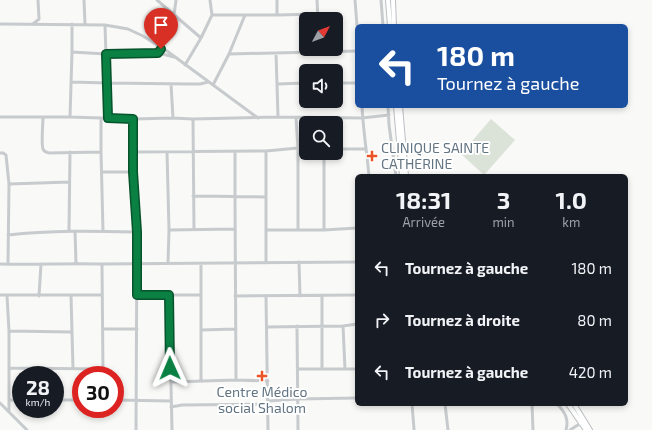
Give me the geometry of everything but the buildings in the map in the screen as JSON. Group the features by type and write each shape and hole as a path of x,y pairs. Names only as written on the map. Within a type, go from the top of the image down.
{"main road":[{"path":"388,0 390,24"},
{"path":"393,0 394,24"},
{"path":"396,108 402,174"},
{"path":"400,108 406,174"},
{"path":"572,406 581,423 588,430"},
{"path":"573,406 588,430"}],"street":[{"path":"38,0 39,19"},
{"path":"84,0 85,24"},
{"path":"157,0 201,38"},
{"path":"174,15 176,0"},
{"path":"185,65 201,38 212,15 210,0"},
{"path":"277,0 277,15"},
{"path":"317,0 318,12"},
{"path":"355,0 357,24"},
{"path":"381,0 383,24"},
{"path":"212,15 299,14"},
{"path":"213,85 229,54 245,15"},
{"path":"39,19 47,24"},
{"path":"33,24 39,19"},
{"path":"0,24 106,24 128,29 161,47 258,118"},
{"path":"70,117 72,24"},
{"path":"106,24 108,118"},
{"path":"158,53 161,50 161,47"},
{"path":"343,51 355,51"},
{"path":"72,52 106,54 158,53 176,58"},
{"path":"229,54 299,52"},
{"path":"276,53 278,117"},
{"path":"71,82 107,84 194,84 208,82"},
{"path":"343,83 355,83"},
{"path":"171,84 173,118"},
{"path":"277,84 299,84"},
{"path":"362,108 369,174"},
{"path":"388,108 396,174"},
{"path":"0,117 193,119 278,117 362,118 389,115"},
{"path":"43,117 44,150 49,152 101,152"},
{"path":"101,118 103,231"},
{"path":"296,118 298,148 298,230"},
{"path":"133,119 133,172 137,232 136,430"},
{"path":"193,119 194,230"},
{"path":"133,152 235,152 298,148"},
{"path":"343,149 366,149"},
{"path":"266,151 266,263"},
{"path":"69,231 70,152"},
{"path":"167,152 169,230 168,263"},
{"path":"235,152 236,380"},
{"path":"0,153 5,154 7,157 9,184 8,264"},
{"path":"324,160 324,230"},
{"path":"102,172 133,172"},
{"path":"9,184 69,182"},
{"path":"194,196 266,197"},
{"path":"266,230 324,230 355,228"},
{"path":"169,230 235,229"},
{"path":"8,235 69,231 137,232"},
{"path":"75,231 76,263"},
{"path":"299,262 300,296"},
{"path":"0,264 355,262"},
{"path":"201,263 201,381"},
{"path":"39,296 41,264"},
{"path":"102,264 103,366"},
{"path":"0,295 102,295"},
{"path":"71,295 73,366"},
{"path":"137,295 201,295"},
{"path":"169,295 172,430"},
{"path":"235,296 355,295"},
{"path":"7,296 9,331 9,412"},
{"path":"266,296 268,430"},
{"path":"322,296 322,368"},
{"path":"267,326 343,326 355,324"},
{"path":"297,326 298,430"},
{"path":"343,326 345,369"},
{"path":"103,329 137,329"},
{"path":"201,330 236,329"},
{"path":"9,331 72,332"},
{"path":"9,368 72,369"},
{"path":"298,369 355,369"},
{"path":"171,382 236,380 268,381"},
{"path":"171,407 182,405 268,403 297,399 355,398"},
{"path":"124,400 171,401"},
{"path":"0,403 27,430"},
{"path":"412,406 415,430"},
{"path":"445,406 448,430"},
{"path":"532,406 533,430"},
{"path":"559,406 567,418 566,430"},
{"path":"570,430 581,423"}],"shaded area":[{"path":"491,119 515,140 485,174 483,174 461,154"}],"place":[{"name":"CLINIQUE SAINTE CATHERINE","path":"372,156"},
{"name":"Centre Médico social Shalom","path":"262,376"}],"route":[{"path":"161,49 158,53 106,54 108,118 133,119 133,172 137,232 137,295 169,295 170,368"}]}
